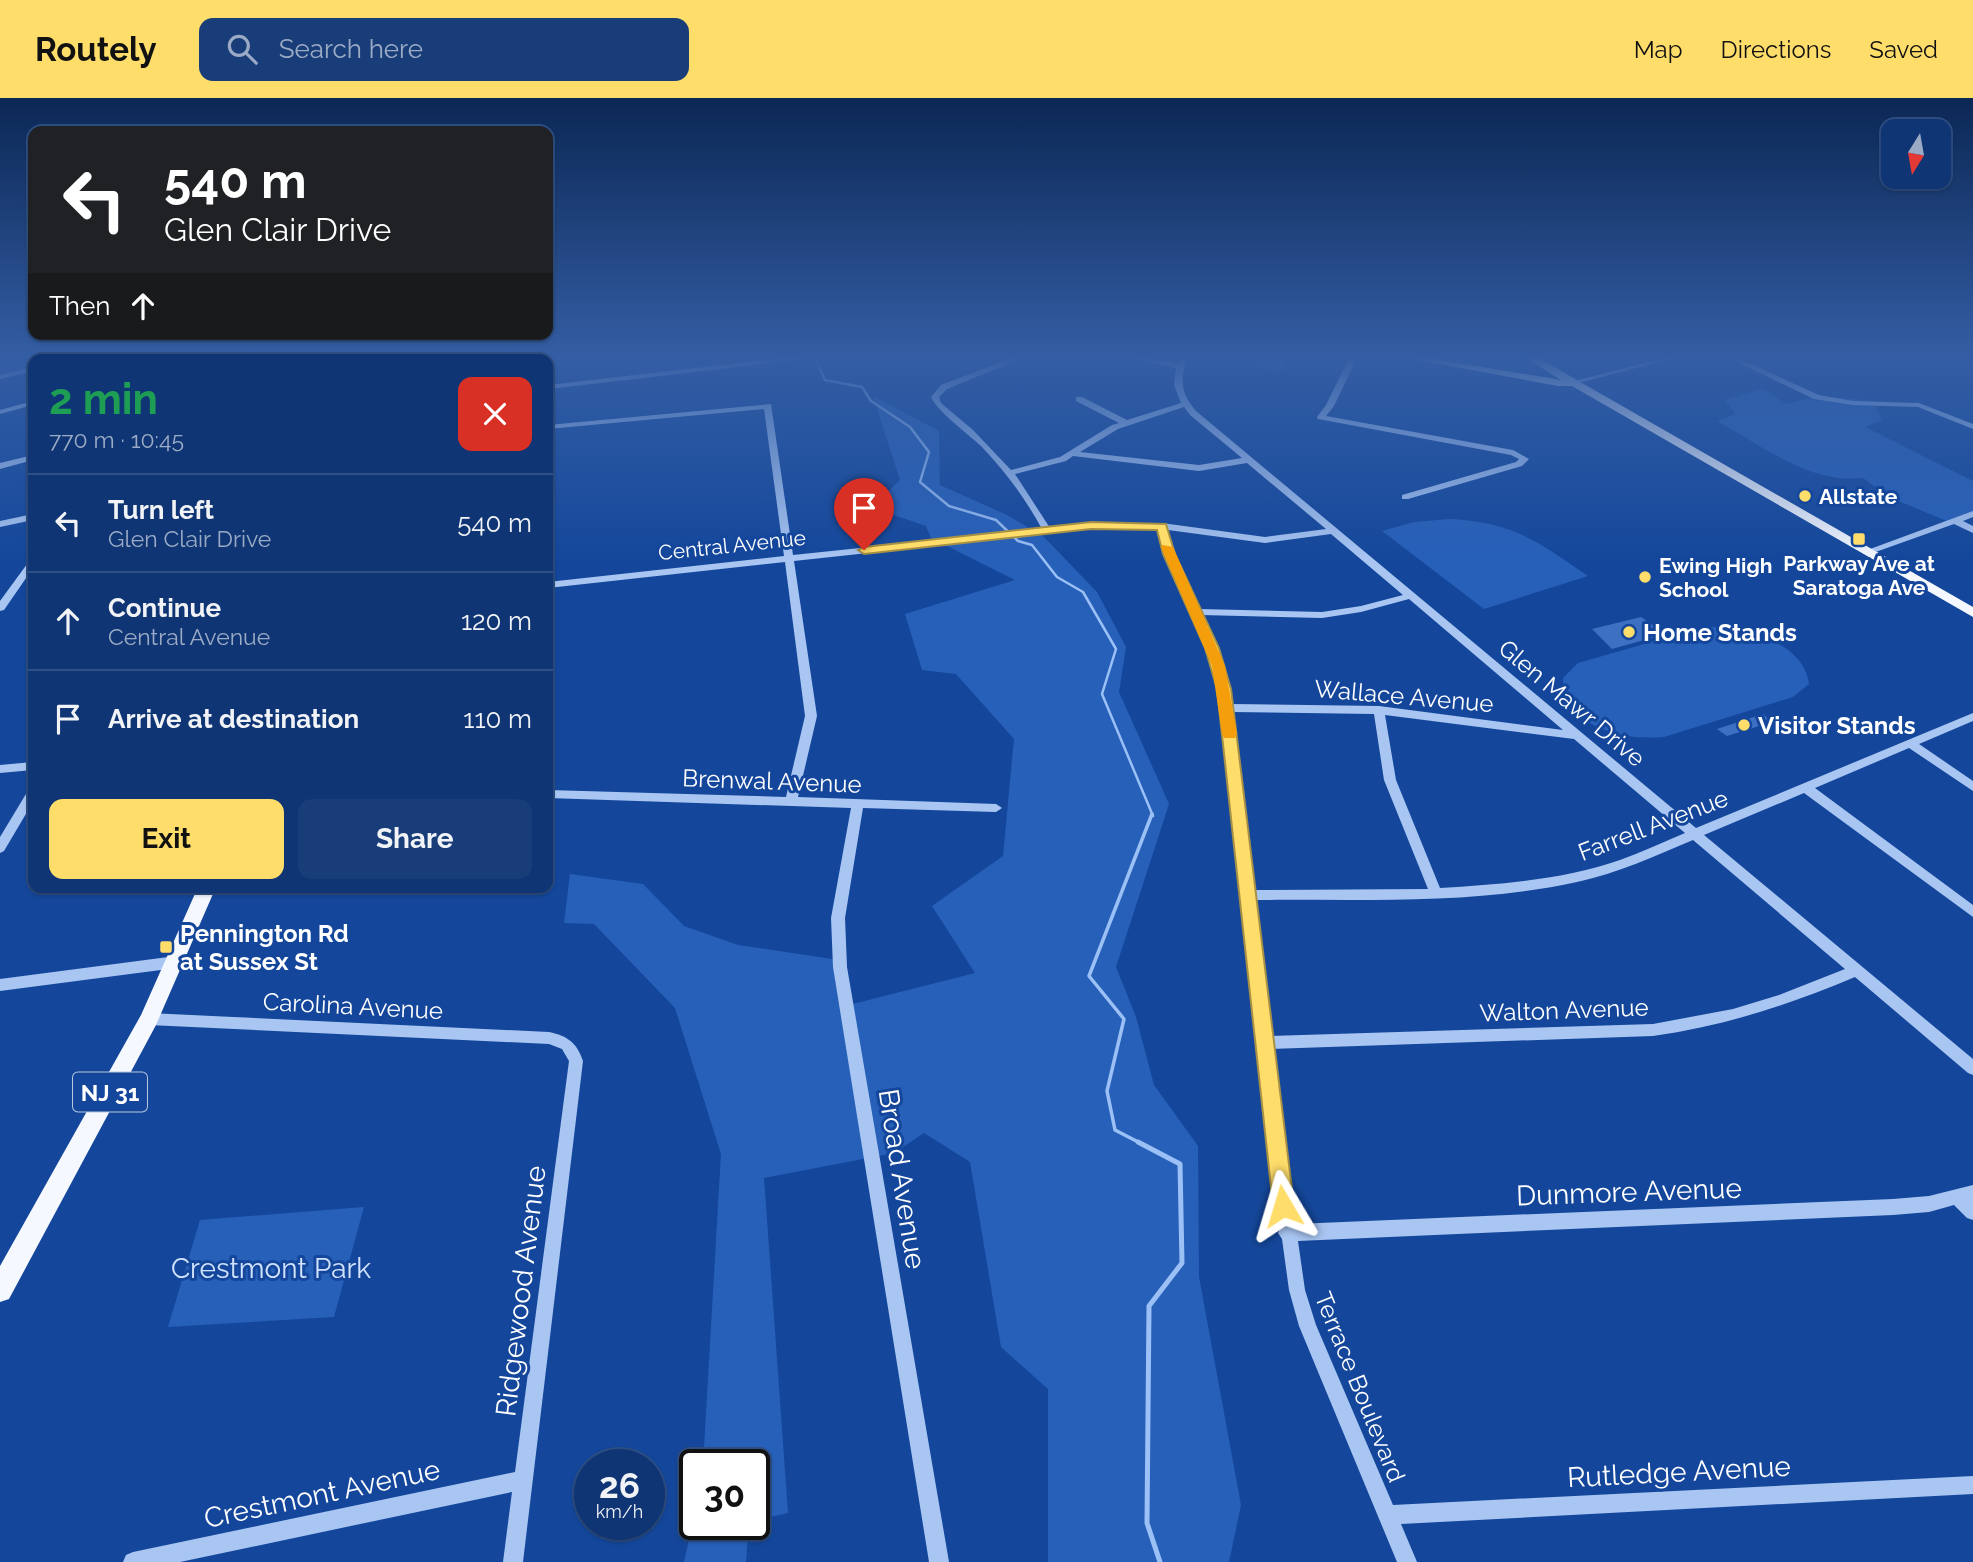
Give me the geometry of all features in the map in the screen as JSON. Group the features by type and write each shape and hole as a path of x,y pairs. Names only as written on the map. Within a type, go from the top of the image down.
{"main road":[{"path":"1647,424 1973,613"},
{"name":"NJ 31","path":"0,1290 149,1019 205,893"}],"street":[{"path":"553,427 576,424"},
{"path":"771,424 811,716 790,802"},
{"path":"963,424 1031,498 1047,530"},
{"path":"1010,473 1074,454 1122,424"},
{"name":"Glen Mawr Drive","path":"1208,424 1973,1068"},
{"path":"1360,424 1513,453 1525,459 1519,464 1405,497"},
{"path":"1074,454 1199,468 1248,460"},
{"path":"0,466 28,459"},
{"path":"1867,552 1973,514"},
{"path":"0,524 28,518"},
{"path":"1956,521 1973,530"},
{"name":"Central Avenue","path":"553,584 1009,534 1117,525 1162,526 1265,540 1334,531"},
{"name":"Terrace Boulevard","path":"1162,526 1169,554 1219,666 1227,708 1262,1044 1286,1233 1297,1290 1308,1326 1407,1562"},
{"path":"0,608 28,569"},
{"path":"1194,612 1322,615 1361,609 1410,596"},
{"name":"Wallace Avenue","path":"1227,708 1378,710 1577,736"},
{"path":"1378,710 1390,780 1435,891"},
{"name":"Farrell Avenue","path":"1247,895 1490,890 1570,879 1623,864 1973,717"},
{"path":"1909,743 1973,787"},
{"path":"0,769 28,766"},
{"path":"1805,786 1973,912"},
{"name":"Brenwal Avenue","path":"553,794 996,808"},
{"path":"0,848 28,800"},
{"name":"Broad Avenue","path":"858,805 838,918 840,968 939,1562"},
{"path":"0,985 176,962"},
{"name":"Walton Avenue","path":"1262,1044 1653,1030 1689,1026 1768,1007 1857,970"},
{"name":"Carolina Avenue","path":"149,1019 554,1039"},
{"name":"Ridgewood Avenue","path":"513,1562 576,1061 568,1045 554,1039"},
{"path":"1965,1196 1973,1212"},
{"name":"Dunmore Avenue","path":"1286,1233 1893,1207 1965,1196"},
{"name":"Crestmont Avenue","path":"133,1562 523,1480"},
{"name":"Rutledge Avenue","path":"1387,1515 1973,1485"}],"green space":[{"path":"882,424 926,424 939,431 940,485 1007,515 1044,537 1097,592 1126,647 1119,692 1169,804 1116,967 1136,1017 1154,1085 1198,1146 1199,1277 1241,1505 1229,1562 1048,1562 1048,1389 1001,1347 970,1162 924,1133 894,1153 764,1178 788,1513 770,1517 770,1449 704,1449 721,1154 675,1008 594,924 564,923 570,874 643,884 684,926 738,945 839,960 841,1007 975,973 932,906 1003,856 1014,739 956,674 922,670 905,614 1015,580 931,538 926,526 850,500 887,492 900,480"},
{"path":"1723,424 1872,424 1865,427 1973,481 1973,515 1949,522 1889,497 1863,478 1844,479 1824,475 1769,451"},
{"path":"1449,519 1508,529 1538,543 1588,576 1484,609 1382,531 1414,522"},
{"path":"1713,627 1757,635 1786,648 1805,670 1809,684 1793,697 1664,737 1648,738 1614,733 1598,727 1584,719 1573,708 1566,695 1563,678 1578,663 1700,628"},
{"name":"Crestmont Park","path":"364,1207 334,1317 168,1327 200,1220"},
{"path":"689,1540 748,1540 746,1562 684,1562"}],"building":[{"name":"Home Stands","path":"1641,617 1666,634 1612,649 1592,629"},
{"name":"Visitor Stands","path":"1763,714 1772,722 1727,736 1717,729"}],"waterway":[{"path":"906,424 929,452 920,482 949,506 996,520 1018,541 1032,545 1057,577 1083,592 1116,649 1102,694 1153,816"},
{"path":"1142,1144 1115,1130 1107,1091 1124,1019 1089,976 1152,814"},
{"path":"1138,1142 1180,1164 1182,1263 1149,1306 1147,1523 1160,1562"}],"slow traffic":[{"path":"1167,547 1219,666 1229,734"}],"place":[{"name":"Allstate","path":"1805,496"},
{"name":"Parkway Ave at Saratoga Ave","path":"1859,539"},
{"name":"Ewing High School","path":"1645,577"},
{"name":"Home Stands","path":"1629,632"},
{"name":"Visitor Stands","path":"1744,725"},
{"name":"Pennington Rd at Sussex St","path":"166,947"}],"route":[{"path":"864,550 1091,526 1162,526 1169,554 1219,666 1224,689 1262,1044 1283,1206"}]}
